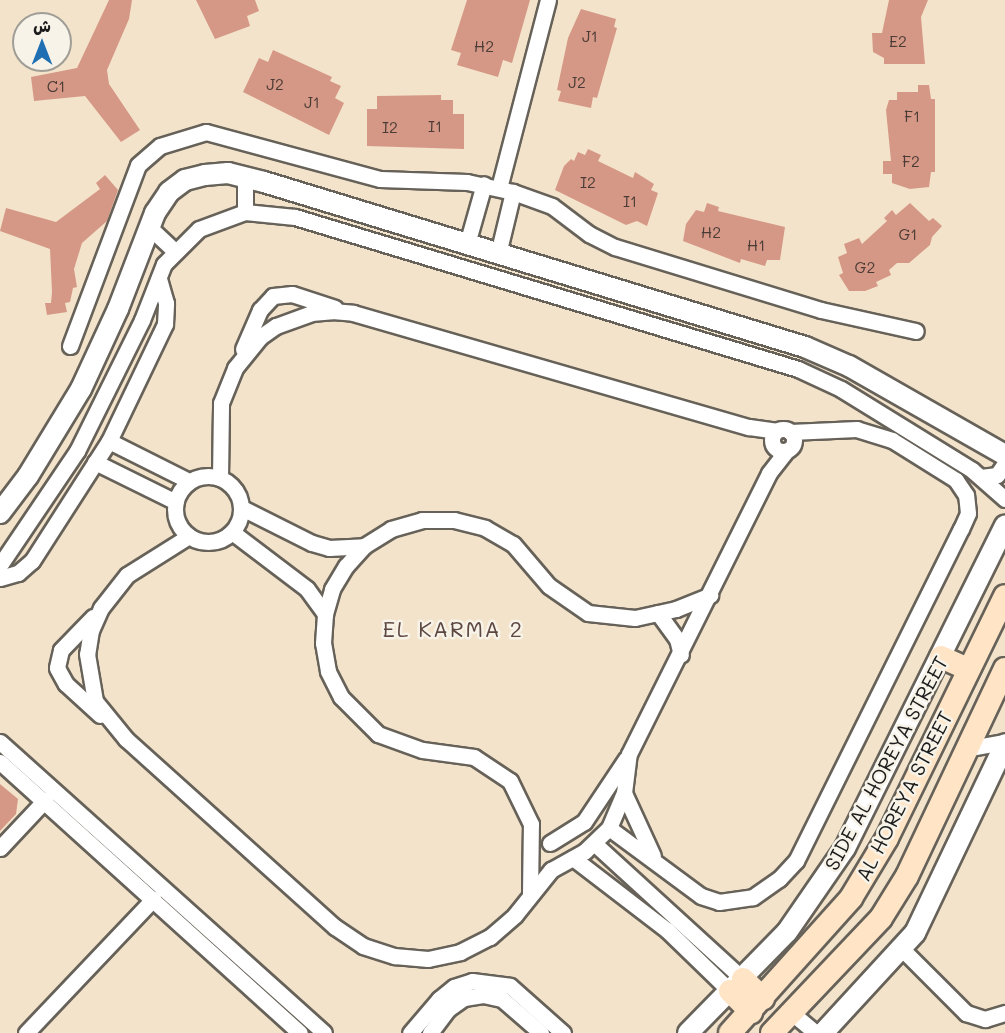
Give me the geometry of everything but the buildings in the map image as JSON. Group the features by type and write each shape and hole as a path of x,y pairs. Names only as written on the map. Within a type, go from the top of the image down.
{"main road":[{"name":"AL HOREYA STREET","path":"730,1033 851,898 876,858 1005,596"},
{"path":"941,657 968,669"},
{"name":"AL HOREYA STREET","path":"772,1033 881,918 907,876 1004,676"},
{"path":"876,858 887,875 907,876"},
{"path":"851,898 871,901 881,918"},
{"path":"737,985 757,1005"}],"street":[{"path":"498,254 499,188 548,0"},
{"path":"70,346 138,165 160,146 180,138 206,132 397,182 499,188 552,206 590,234 615,247 821,310 916,331"},
{"path":"2,508 81,388 118,309 149,227 170,192 185,180 228,173 805,347 849,366 1005,455"},
{"path":"245,178 245,212"},
{"path":"467,244 499,188"},
{"path":"0,565 77,451 174,250 214,220 245,212 295,217 798,369 841,388 981,477 1005,500"},
{"path":"149,227 174,250"},
{"path":"0,578 18,573 32,561 109,441 165,324 166,303 159,278"},
{"path":"283,323 292,294"},
{"path":"220,478 222,403 235,368 260,310 273,296 292,294 749,428 782,441 825,432 857,429 892,440 956,480 966,495 968,513 796,861 779,879 753,897 720,902 701,896 654,859 609,828"},
{"path":"260,310 283,323"},
{"path":"235,368 253,344 283,323 310,313 353,313"},
{"path":"109,441 189,482"},
{"path":"550,843 574,831 600,802 629,754 681,655 769,473 782,441"},
{"path":"95,462 176,502"},
{"path":"981,477 997,475 1005,463"},
{"path":"204,476 220,478 236,489 242,507 232,532 216,541 189,536 180,526 176,502 189,482 204,476"},
{"path":"242,507 312,543 329,548 364,546"},
{"path":"529,896 533,872 531,824 523,801 494,767 474,757 399,744 359,719 340,697 328,671 323,643 325,614 332,589 364,546 391,529 422,520 454,520 485,528 513,544 549,586 588,613 635,618 658,613 710,595"},
{"name":"SIDE AL HOREYA STREET","path":"688,1033 787,932 845,848 1005,525"},
{"path":"232,532 307,589 325,614"},
{"path":"189,536 127,575 101,608 62,650 57,668 66,684 335,927 363,946 394,956 428,959 460,952 490,937 515,915 539,882 595,843 609,828 624,793 629,754"},
{"path":"101,608 87,654 88,677 95,701 109,723"},
{"path":"658,613 674,632 681,655"},
{"path":"62,650 87,654"},
{"path":"66,684 88,677"},
{"path":"0,742 153,899 300,1033"},
{"path":"970,748 1005,743"},
{"path":"823,1033 902,949 927,910 1005,743"},
{"path":"0,762 45,800 78,822 324,1033"},
{"path":"624,793 654,859"},
{"path":"0,848 45,800"},
{"path":"600,802 616,812"},
{"path":"531,824 570,859 630,900 702,962 737,985"},
{"path":"595,843 643,885 737,985"},
{"path":"630,900 643,885"},
{"path":"26,1033 153,899"},
{"path":"902,949 966,1013 985,1019 1005,1013"},
{"path":"410,1033 454,987 472,981 491,981 510,986 517,1000 541,1033"},
{"path":"430,1033 448,1009 464,998 483,995 517,1000 563,1033"},
{"path":"275,1010 285,998"},
{"path":"792,1013 816,1033"}],"district":[{"name":"EL KARMA 2","path":"453,629"}]}
